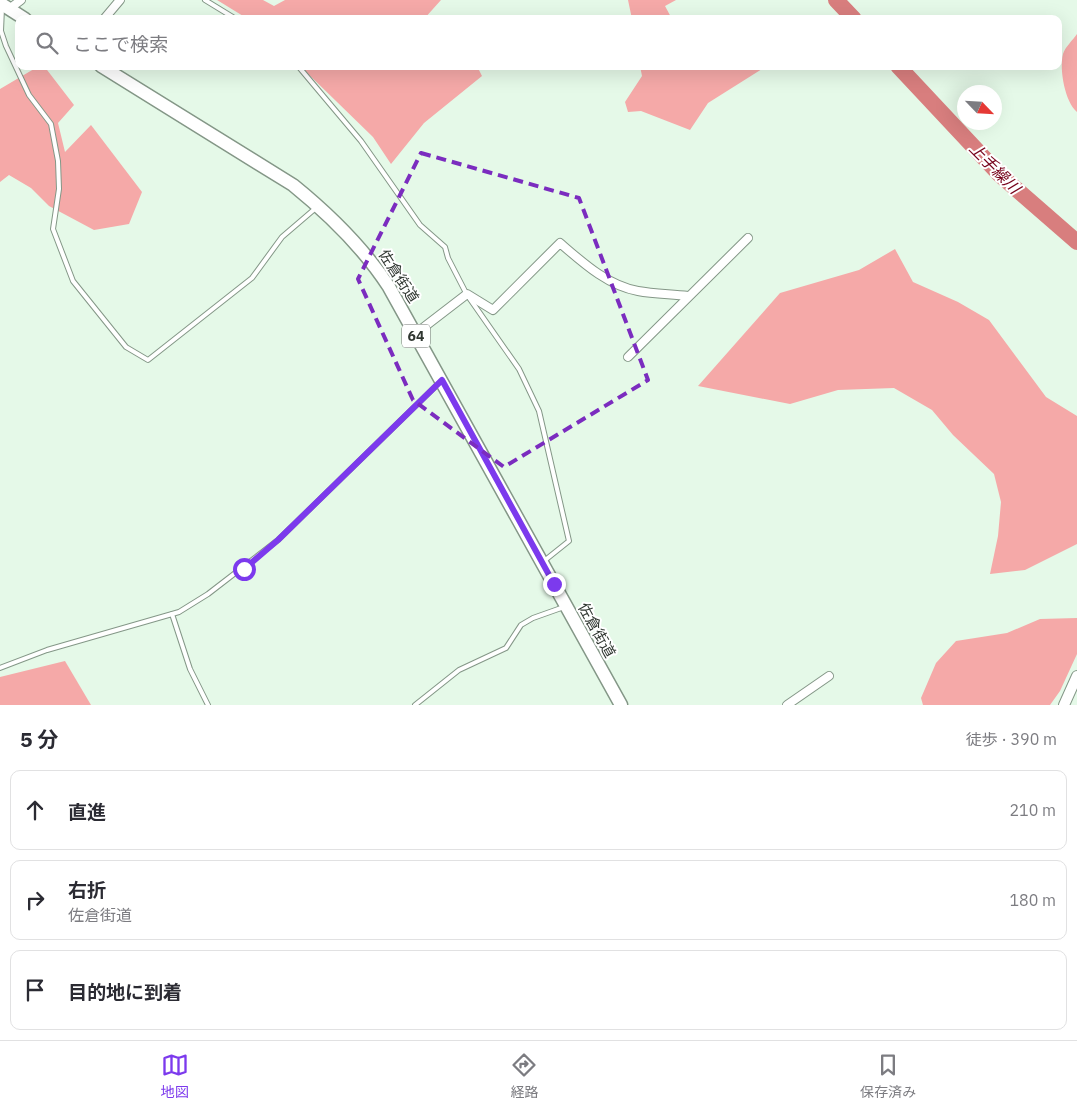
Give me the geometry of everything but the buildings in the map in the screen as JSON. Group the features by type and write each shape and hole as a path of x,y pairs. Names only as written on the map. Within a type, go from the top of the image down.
{"main road":[{"path":"4,5 19,15"},
{"name":"佐倉街道","path":"108,70 256,160 293,185 318,205 358,244 377,269 416,334 621,705"}],"street":[{"path":"4,5 21,0"},
{"path":"107,15 120,0"},
{"path":"628,357 748,238"},
{"path":"416,334 467,294 493,310 560,243 585,265 616,284 637,291 688,296"},
{"path":"788,705 829,676"},
{"path":"1064,705 1077,676"}],"lane":[{"path":"205,0 229,15"},
{"path":"4,5 1,31 15,65"},
{"path":"17,70 29,95 51,124 58,161 59,189 53,229 73,281 126,347 148,360 252,278 282,237 318,205"},
{"path":"301,70 361,141 420,225 445,247 448,258 467,294 519,369 539,411 569,542 542,562"},
{"path":"0,668 47,650 180,612 208,594 278,540 442,380"},
{"path":"415,705 459,670 506,648 522,625 533,618 566,606"},
{"path":"172,614 190,669 208,705"}],"highlighted area":[{"path":"421,153 579,198 648,380 504,467 413,400 358,279"}],"shaded area":[{"path":"217,0 263,0 274,6 285,0 441,0 428,15 241,15"},
{"path":"628,0 676,0 665,6 670,15 631,15"},
{"path":"1077,34 1077,112 1066,93 1062,60 1064,51"},
{"path":"32,70 47,70 74,105 58,123 65,152 91,125 142,192 129,224 94,230 49,206 31,188 9,175 0,182 0,89"},
{"path":"304,70 479,70 482,76 424,123 391,164 373,137"},
{"path":"641,70 760,70 708,103 690,130 641,111 628,112 625,102 642,76"},
{"path":"895,249 913,282 958,302 989,320 1046,397 1077,416 1077,544 1025,570 990,574 998,536 1001,502 994,474 953,435 932,410 894,388 838,390 790,404 698,386 780,293 859,270"},
{"path":"1077,618 1077,654 1060,691 1050,705 923,705 921,698 936,663 956,641 1007,633 1040,619"},
{"path":"65,661 91,705 0,705 0,677"}],"waterway":[{"name":"上手繰川","path":"836,0 850,15"},
{"name":"上手繰川","path":"902,70 1000,175 1077,242"}],"route":[{"path":"244,569 278,540 442,380 554,584"}]}
